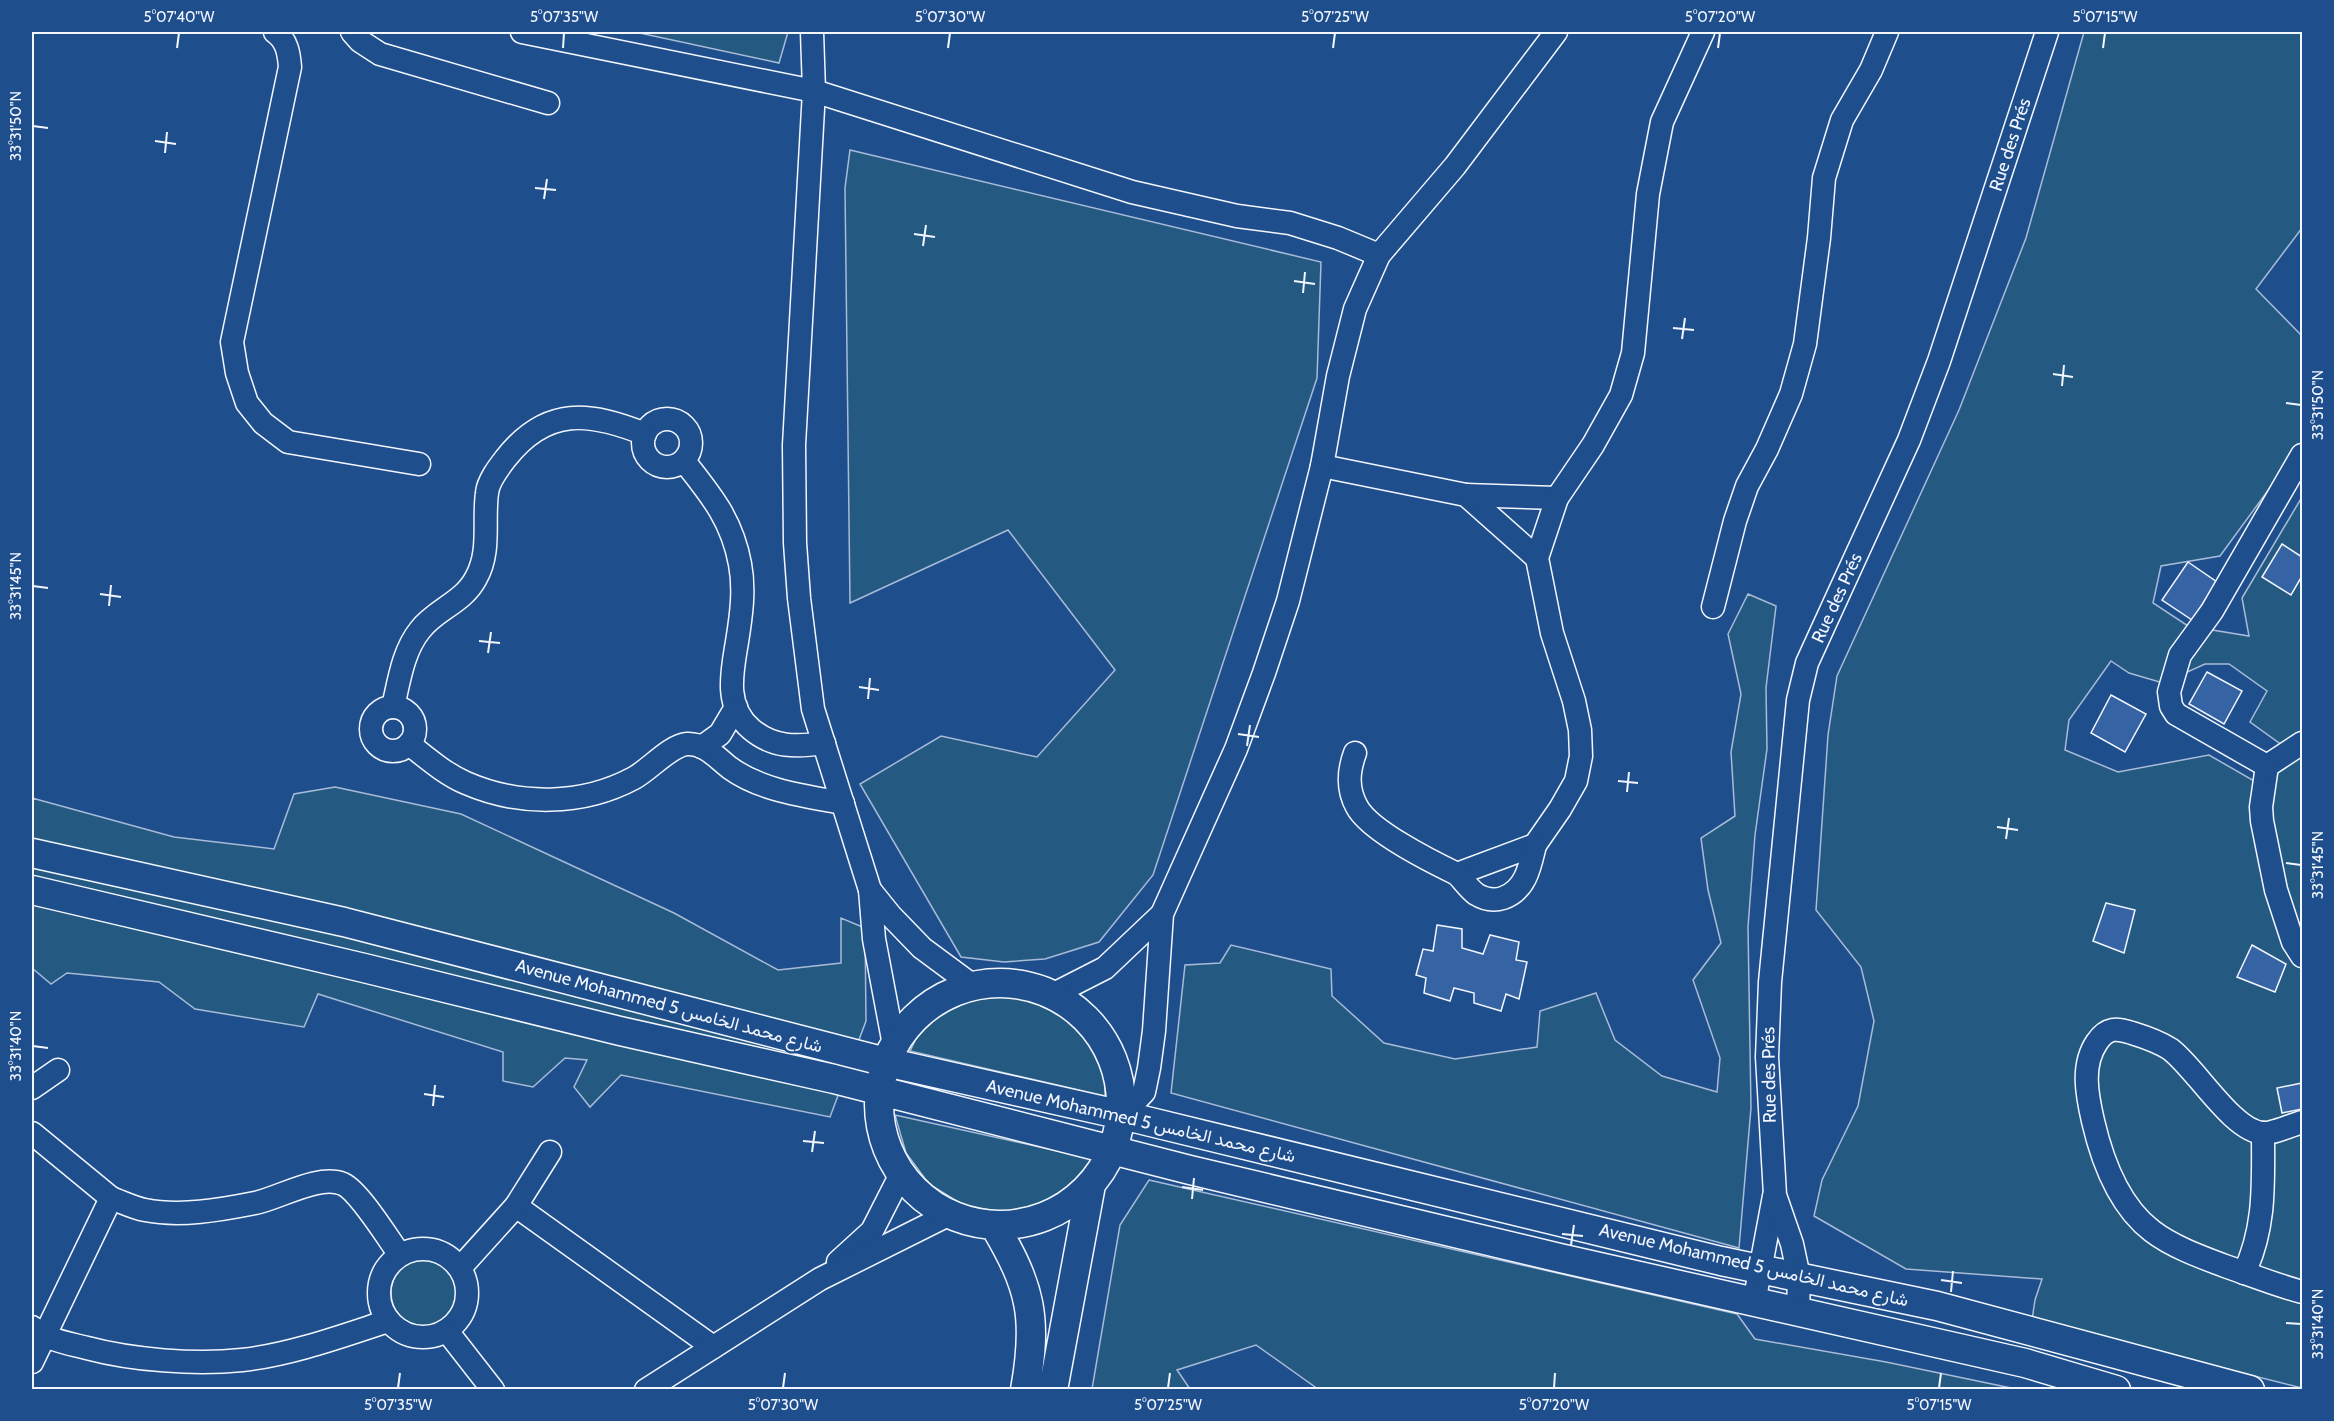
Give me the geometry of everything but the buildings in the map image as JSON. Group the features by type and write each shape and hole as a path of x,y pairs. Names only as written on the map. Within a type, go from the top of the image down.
{"main road":[{"name":"Avenue Mohammed 5 شارع محمد الخامس","path":"32,853 344,922 890,1054 1122,1115 1761,1269 1937,1306 2250,1389"},
{"name":"Avenue Mohammed 5 شارع محمد الخامس","path":"32,890 353,965 620,1031 834,1079 1202,1173 1754,1303 2025,1363 2116,1389"},
{"path":"1000,982 1018,984 1054,994 1090,1021 1114,1059 1122,1115 1114,1149 1091,1185 1063,1208 1030,1222 994,1225 950,1214 923,1197 901,1174 887,1149 880,1120 879,1091 890,1054 914,1018 941,998 972,985 1000,982"},
{"path":"1053,1389 1091,1185"},
{"path":"994,1225 1012,1254 1025,1284 1032,1312 1032,1339 1025,1389"}],"street":[{"path":"275,32 288,49 290,68 232,342 240,383 247,403 263,423 288,442 419,464"},
{"path":"352,32 360,41 380,54 548,103"},
{"path":"812,32 814,91 795,445 795,543 813,709 870,890 874,939 890,1054"},
{"path":"1122,1115 1144,1092 1149,1068 1154,1031 1162,914 1236,748 1288,601 1322,466 1338,376 1355,309 1379,255 1455,166 1556,32"},
{"path":"1355,753 1349,769 1350,786 1358,808 1377,827 1427,861 1457,874 1476,894 1489,899 1515,893 1523,883 1529,869 1535,844 1560,809 1575,781 1581,756 1580,730 1574,701 1552,633 1537,558 1557,498 1593,445 1621,395 1633,353 1648,194 1662,122 1703,32"},
{"path":"1713,607 1735,521 1747,486 1767,449 1791,394 1805,344 1819,238 1824,178 1842,120 1871,70 1887,32"},
{"name":"Rue des Prés","path":"1754,1303 1774,1194 1767,1057 1770,982 1798,700 1807,663 1909,440 1939,361 2047,32"},
{"path":"533,33 814,91 1132,192 1237,216 1290,224 1338,238 1379,255"},
{"path":"393,707 403,666 420,629 464,595 476,578 484,559 487,490 499,467 515,447 551,422 576,417 602,419 645,434"},
{"path":"663,420 670,420 684,426 689,432 691,447 684,461 669,467 654,463 644,450 645,434 649,428 663,420"},
{"path":"2267,766 2176,714 2171,706 2169,692 2180,655 2212,611 2302,455"},
{"path":"684,461 712,496 727,520 741,567 742,600 731,673 732,693 736,707 747,725 770,741 802,747 824,743"},
{"path":"1322,466 1466,495 1557,498"},
{"path":"1466,495 1537,558"},
{"path":"393,707 403,709 413,718 415,732 410,744 403,749 388,751 375,742 370,728 376,714 382,709 393,707"},
{"path":"702,747 720,734 736,707"},
{"path":"2302,743 2267,766 2261,807 2276,890 2293,942 2302,956"},
{"path":"410,744 465,783 491,792 534,801 579,798 604,792 634,778 678,746 689,744 714,753 730,768 752,780 779,790 843,803"},
{"path":"1457,874 1535,844"},
{"path":"870,890 922,948 972,985"},
{"path":"1054,994 1105,968 1162,914"},
{"path":"2302,1122 2263,1133 2244,1125 2170,1049 2149,1039 2114,1028 2101,1036 2095,1045 2087,1076 2087,1090 2100,1151 2112,1179 2132,1210 2151,1231 2178,1246 2266,1282 2302,1292"},
{"path":"32,1088 58,1070"},
{"path":"32,1132 111,1198 145,1210 181,1212 215,1210 258,1203 317,1183 333,1182 345,1185 358,1198 400,1255"},
{"path":"2244,1273 2253,1254 2264,1200 2263,1133"},
{"path":"460,1268 516,1206 550,1152"},
{"path":"820,1279 872,1231 901,1174"},
{"name":"Rue des Prés","path":"1774,1194 1791,1244 1799,1277 1798,1313"},
{"path":"32,1362 37,1332 111,1198"},
{"path":"516,1206 713,1347"},
{"path":"646,1389 820,1279 950,1214"},
{"path":"426,1249 451,1258 460,1268 466,1281 468,1295 461,1315 447,1331 435,1336 416,1337 398,1329 388,1321 381,1308 379,1293 381,1278 389,1265 400,1255 412,1250 426,1249"},
{"path":"37,1332 111,1354 195,1361 242,1360 333,1339 388,1321"},
{"path":"447,1331 493,1389"}],"shaded area":[{"path":"635,32 788,32 779,63"},
{"path":"2084,32 2302,32 2302,228 2256,289 2302,336 2302,444 2220,556 2161,566 2153,603 2188,626 2249,636 2242,598 2302,497 2302,1388 2032,1320 2035,1300 2042,1279 1906,1269 1814,1216 1822,1180 1858,1106 1874,1021 1861,967 1816,910 1828,735 1837,676 1959,410 2026,238","holes":["2111,661 2129,673 2163,683 2205,664 2229,664 2267,691 2250,722 2286,748 2261,785 2209,755 2118,772 2065,750 2069,720"]},
{"path":"850,150 1321,262 1317,378 1153,875 1099,942 1045,959 1004,962 961,957 860,784 941,736 1037,757 1115,670 1008,530 850,603 845,188"},
{"path":"1748,594 1776,606 1766,688 1767,749 1755,835 1748,927 1751,1108 1739,1248 1171,1093 1185,965 1220,963 1231,945 1331,969 1332,996 1384,1043 1455,1059 1537,1047 1540,1011 1596,993 1615,1040 1662,1076 1717,1092 1720,1058 1693,980 1721,943 1708,890 1701,838 1735,816 1731,752 1741,694 1728,634"},
{"path":"335,787 461,814 674,913 778,970 841,963 841,918 865,928 866,1021 830,1117 621,1075 590,1107 574,1087 587,1060 565,1058 533,1087 503,1081 503,1052 318,994 304,1027 195,1009 159,982 67,973 51,984 32,968 32,798 174,837 274,849 294,794"},
{"path":"982,996 1021,996 1058,1010 1087,1037 1105,1072 1105,1096 910,1051 922,1030 930,1022 949,1010"},
{"path":"895,1115 1094,1159 1074,1184 1041,1204 1002,1212 963,1205 929,1184 906,1153"},
{"path":"1149,1180 1737,1314 1755,1339 1886,1362 2016,1389 1318,1389 1256,1345 1177,1370 1190,1389 1092,1389 1120,1225"},
{"path":"425,1259 438,1262 449,1269 456,1280 459,1293 456,1306 449,1317 438,1324 425,1327 412,1324 401,1317 394,1306 391,1293 394,1280 401,1269 412,1262"}]}
